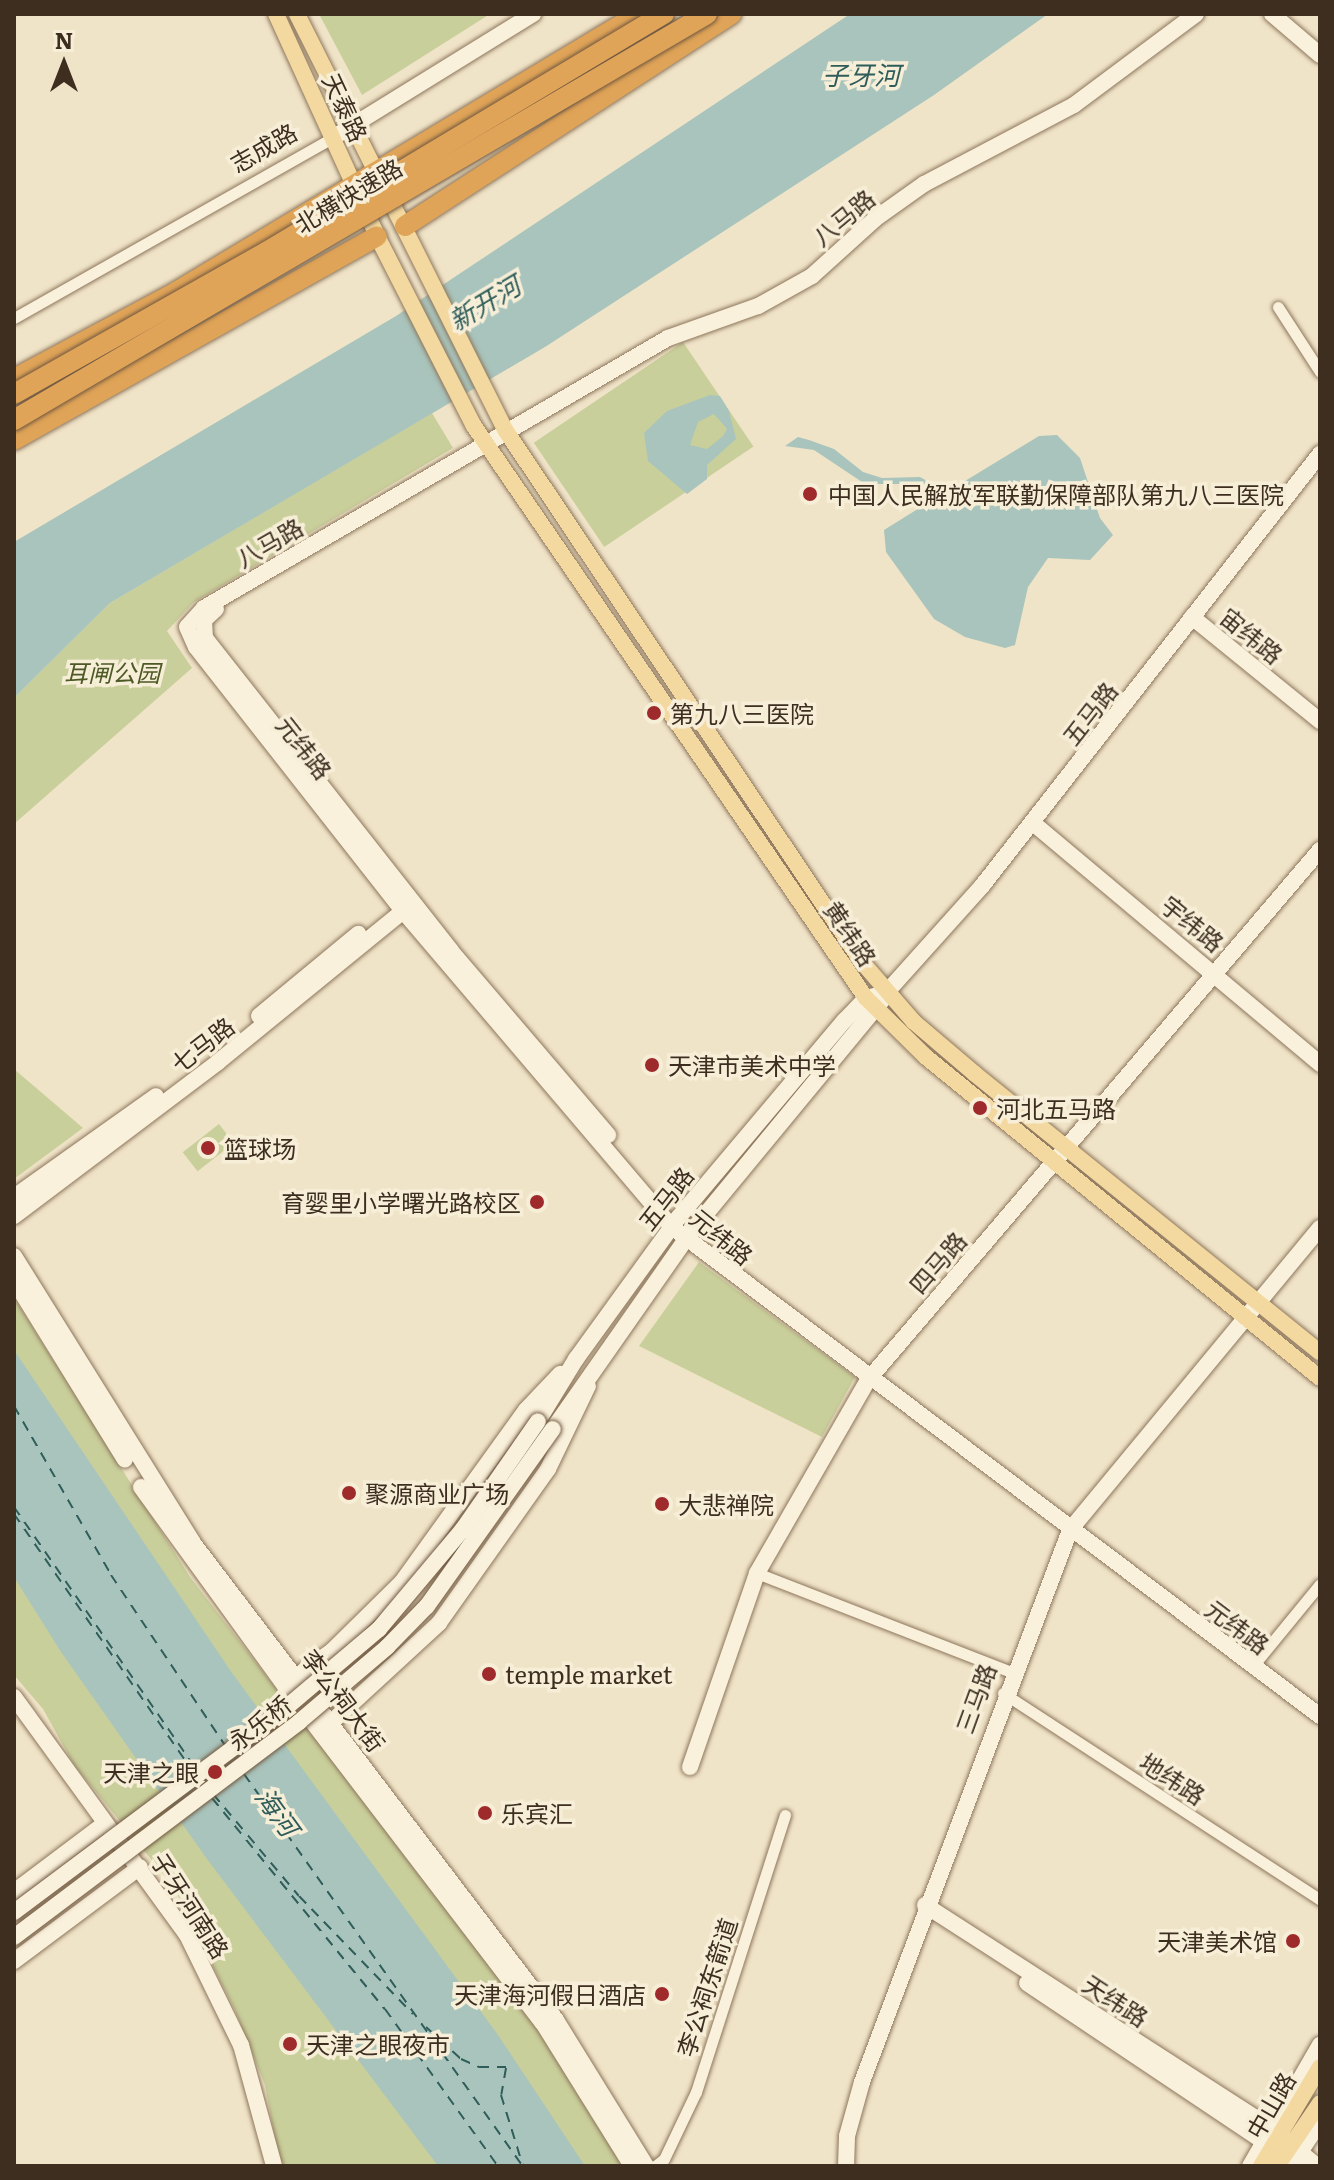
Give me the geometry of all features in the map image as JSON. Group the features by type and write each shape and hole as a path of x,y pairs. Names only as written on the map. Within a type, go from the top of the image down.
{"highway":[{"path":"14,379 298,220 639,14"},
{"name":"北横快速路","path":"14,394 293,236 664,14"},
{"name":"北横快速路","path":"14,420 707,14"},
{"path":"405,226 731,14"},
{"path":"14,440 377,236"}],"main road":[{"name":"天泰路","path":"276,14 377,236 462,406"},
{"name":"天泰路","path":"297,14 486,394"},
{"name":"黄纬路","path":"486,394 506,431 886,993 1067,1148 1320,1352"},
{"name":"黄纬路","path":"462,406 487,447 877,1012 1320,1378"},
{"name":"中山路","path":"1307,2119 1320,2067"},
{"name":"中山路","path":"1261,2166 1289,2152 1307,2119 1320,2103"},
{"path":"1250,2166 1289,2152"}],"street":[{"name":"志成路","path":"14,318 334,137 533,14"},
{"name":"八马路","path":"194,626 215,609 487,447 506,431 668,338 758,306 812,276 875,219 924,184 1074,105 1196,14"},
{"path":"1272,14 1320,55"},
{"path":"1278,307 1320,372"},
{"name":"五马路","path":"546,1425 594,1370 689,1236 877,1012 886,993 1033,823 1320,454"},
{"name":"宙纬路","path":"1192,617 1320,721"},
{"name":"元纬路","path":"194,626 405,903 675,1223 870,1377 1073,1526 1320,1714"},
{"name":"宇纬路","path":"1033,823 1216,973 1320,1064"},
{"name":"四马路","path":"690,1767 757,1573 870,1377 1056,1163 1320,850"},
{"name":"七马路","path":"14,1197 226,1043 405,903"},
{"name":"七马路","path":"14,1216 218,1062 405,903"},
{"path":"866,998 886,993"},
{"name":"五马路","path":"546,1425 576,1359 675,1223 866,998"},
{"name":"三马路","path":"843,2166 844,2130 858,2078 926,1912 1005,1694 1073,1526 1320,1228"},
{"name":"李公祠大街","path":"14,1256 169,1508 290,1681"},
{"name":"李公祠大街","path":"14,1280 158,1512 556,2020 646,2166"},
{"path":"290,1681 332,1651 402,1582 526,1410 576,1359"},
{"path":"326,1727 439,1623 494,1551 574,1425 594,1370"},
{"name":"永乐桥","path":"14,1912 281,1712 379,1629 546,1425"},
{"name":"永乐桥","path":"14,1937 299,1722 387,1647 427,1606 546,1425"},
{"path":"757,1573 1013,1673"},
{"path":"1254,1665 1320,1584"},
{"name":"地纬路","path":"1005,1694 1320,1900"},
{"name":"子牙河南路","path":"14,1697 101,1827"},
{"name":"子牙河南路","path":"14,1714 136,1869 216,1989 260,2101 274,2166"},
{"name":"李公祠大街","path":"326,1727 543,2023 632,2166"},
{"name":"李公祠东箭道","path":"655,2166 664,2159 696,2092 785,1815"},
{"path":"14,1892 101,1827"},
{"path":"14,1961 136,1869"},
{"name":"子牙河南路","path":"136,1869 209,1996 247,2090 264,2166"},
{"name":"天纬路","path":"926,1912 1289,2152"},
{"path":"1289,2152 1320,2045"}],"green space":[{"path":"319,14 490,14 362,95"},
{"path":"683,342 753,446 604,547 534,443"},
{"name":"耳闸公园","path":"432,413 453,448 194,602 167,631 192,668 14,824 14,698 110,603"},
{"path":"14,1069 83,1128 14,1179"},
{"name":"篮球场","path":"219,1124 234,1143 198,1171 183,1152"},
{"path":"699,1262 855,1377 822,1437 639,1346"},
{"path":"14,1298 190,1577 548,2041 622,2166 280,2166 265,2085 235,2010 173,1886 74,1765 43,1709 14,1675"}],"water":[{"name":"子牙河","path":"850,14 1048,14 934,95 545,347 110,603 14,698 14,542 396,316"},
{"path":"710,395 720,396 729,411 736,439 707,465 707,479 687,494 648,461 644,433 667,411","holes":["714,414 727,429 707,449 690,445 698,422"]},
{"path":"1057,435 1080,458 1100,518 1113,535 1090,560 1048,558 1028,587 1015,645 1005,648 965,637 934,619 886,552 884,530 929,502 932,493 925,484 865,484 814,450 785,446 798,437 809,440 834,449 863,472 882,478 920,477 947,492 1039,436"},
{"name":"海河","path":"14,1350 230,1670 498,2035 585,2166 438,2166 207,1859 61,1652 14,1577"}],"ferry route":[{"path":"14,1406 111,1575 225,1745"},
{"path":"14,1507 196,1769"},
{"path":"14,1514 192,1770"},
{"path":"244,1774 521,2164"},
{"path":"213,1794 299,1896 413,2014"},
{"path":"212,1798 385,2009 498,2166"},
{"path":"426,2027 461,2059 479,2067 506,2067"},
{"path":"506,2068 501,2095 523,2166"}],"place":[{"name":"中国人民解放军联勤保障部队第九八三医院","path":"810,494"},
{"name":"第九八三医院","path":"654,713"},
{"name":"天津市美术中学","path":"652,1065"},
{"name":"河北五马路","path":"980,1108"},
{"name":"篮球场","path":"208,1148"},
{"name":"育婴里小学曙光路校区","path":"537,1202"},
{"name":"聚源商业广场","path":"349,1493"},
{"name":"大悲禅院","path":"662,1504"},
{"name":"temple market","path":"489,1674"},
{"name":"天津之眼","path":"215,1772"},
{"name":"乐宾汇","path":"485,1813"},
{"name":"天津美术馆","path":"1293,1941"},
{"name":"天津海河假日酒店","path":"662,1994"},
{"name":"天津之眼夜市","path":"290,2044"}],"water label":[{"name":"新开河","path":"484,302"}]}
